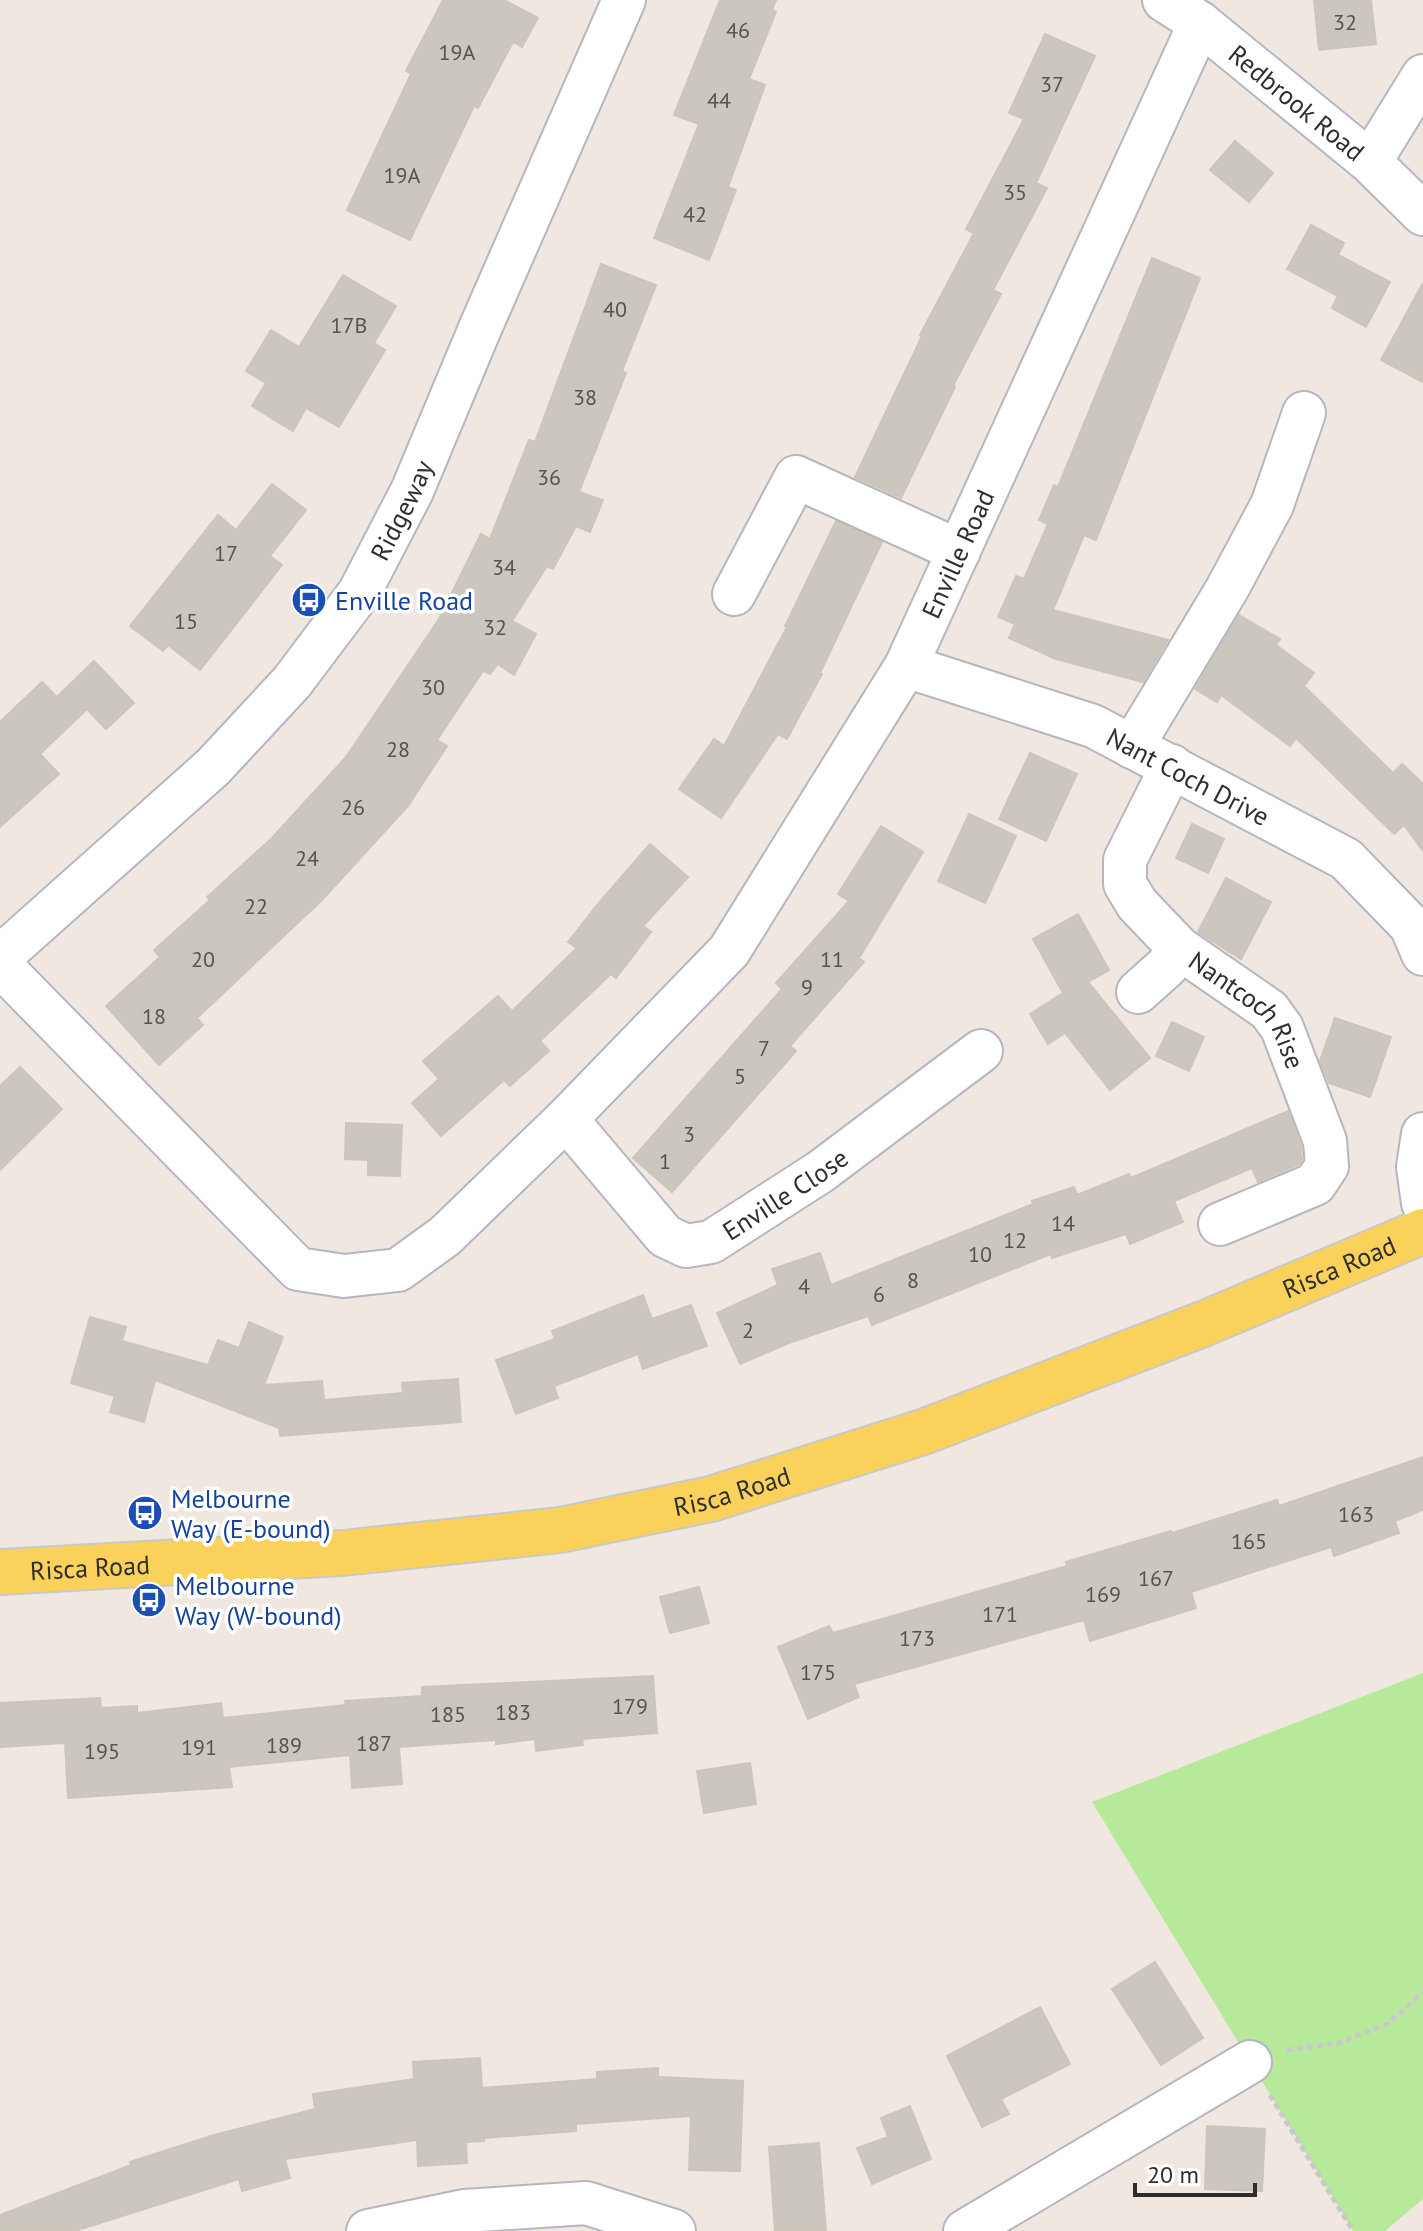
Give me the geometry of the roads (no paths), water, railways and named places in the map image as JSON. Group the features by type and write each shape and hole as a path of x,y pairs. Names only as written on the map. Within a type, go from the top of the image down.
{"main road":[{"name":"Risca Road","path":"0,1572 343,1553 560,1530 711,1499 923,1432 1203,1324 1423,1231"}],"street":[{"name":"Ridgeway","path":"0,957 213,767 292,682 359,593 412,491 624,0"},
{"name":"Redbrook Road","path":"1164,0 1200,23 1370,162 1423,214"},
{"name":"Enville Road","path":"0,965 298,1269 344,1276 398,1270 445,1236 566,1119 729,951 906,666 1200,23"},
{"path":"1370,162 1423,76"},
{"path":"1132,747 1227,589 1272,505 1304,413"},
{"path":"734,594 796,477 959,551"},
{"name":"Nant Coch Drive","path":"906,666 1093,726 1346,859 1411,926 1423,954"},
{"name":"Nantcoch Rise","path":"1172,766 1125,860 1125,884 1137,904 1179,948 1269,1010 1282,1028 1325,1141 1327,1166 1315,1184 1220,1224"},
{"path":"1138,992 1167,966 1179,948"},
{"name":"Enville Close","path":"566,1119 665,1236 686,1246 711,1242 820,1172 981,1051"},
{"path":"1423,1134 1418,1167 1423,1203"},
{"path":"965,2231 1250,2062"},
{"path":"368,2231 464,2211 586,2203 674,2231"}],"place":[{"name":"Enville Road","path":"309,600"},
{"name":"Melbourne Way (E-bound)","path":"145,1513"},
{"name":"Melbourne Way (W-bound)","path":"149,1600"}]}
